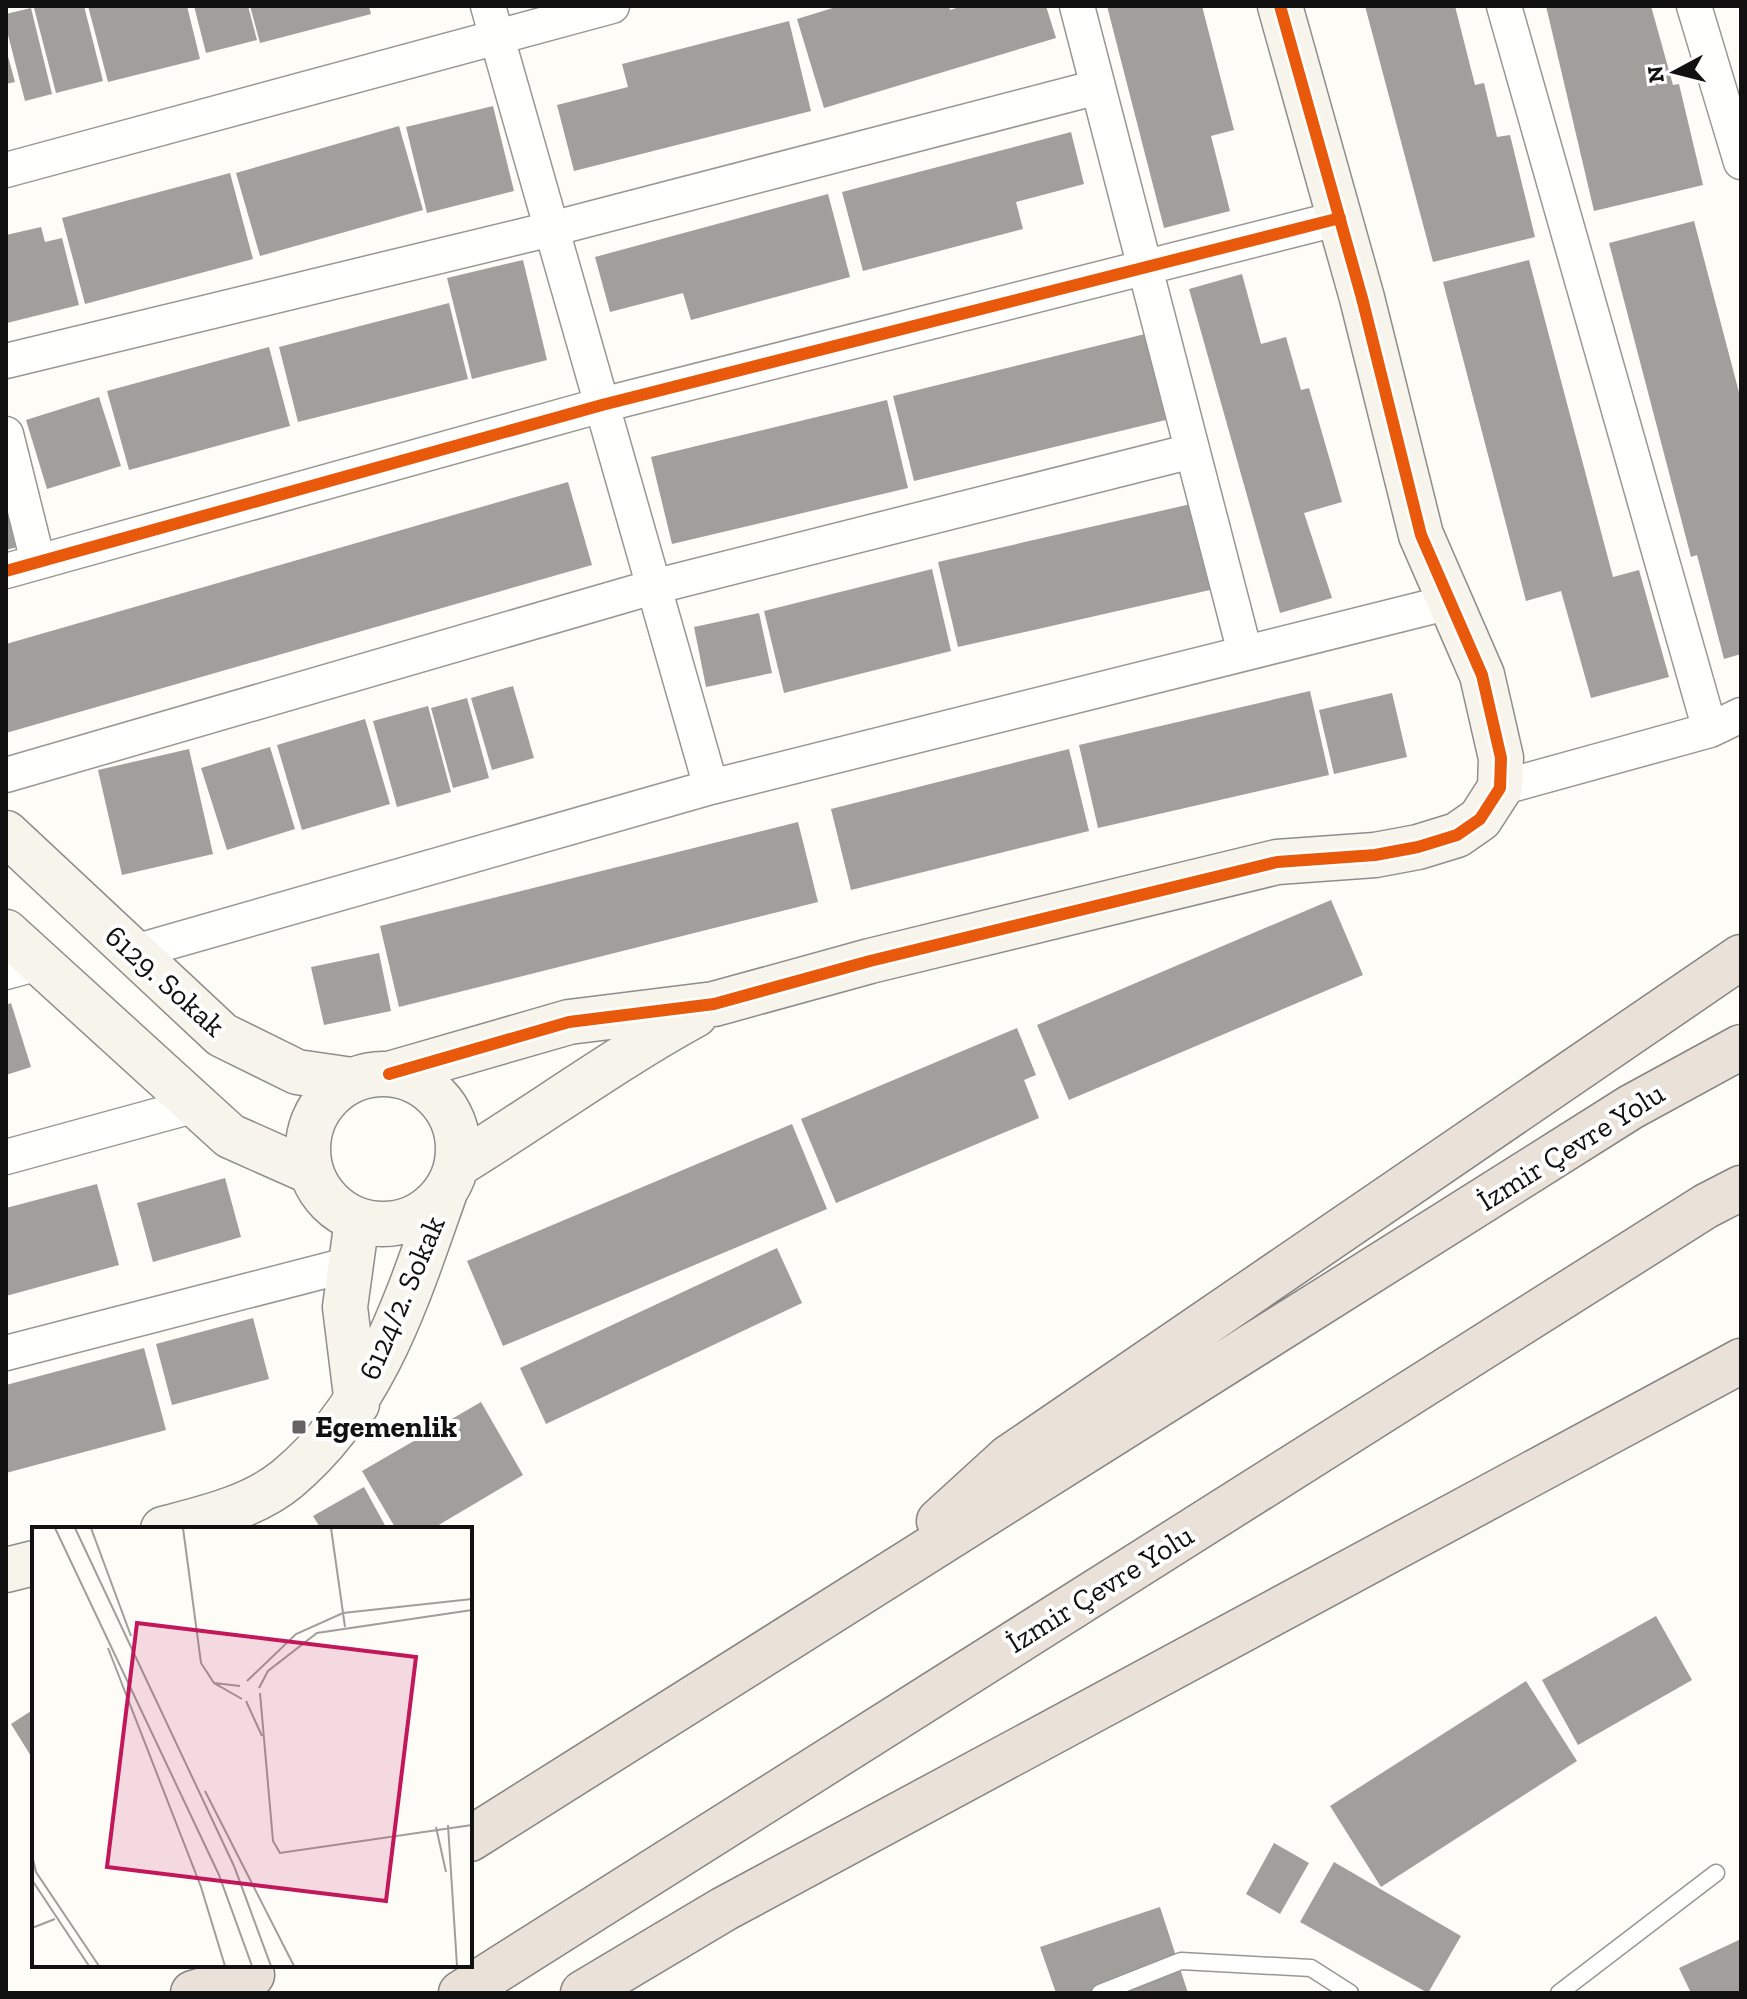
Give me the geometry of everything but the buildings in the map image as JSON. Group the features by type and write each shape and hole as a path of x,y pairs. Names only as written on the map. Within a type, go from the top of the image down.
{"highway":[{"path":"858,1596 1008,1458 1741,957"},
{"name":"İzmir Çevre Yolu","path":"472,1838 1631,1107 1741,1047"},
{"name":"İzmir Çevre Yolu","path":"461,1993 1692,1215 1741,1188"},
{"path":"583,1993 738,1901 1741,1361"},
{"path":"193,1993 248,1978"}],"street":[{"path":"6,170 492,22 612,6"},
{"path":"1077,6 1245,653"},
{"path":"714,1004 635,1048 539,1115 451,1178 426,1211 404,1222 380,1225 357,1220 337,1209 321,1193 311,1172 308,1150 311,1128 319,1108 370,1077 569,1022 714,1004 870,961 1277,862 1418,847 1457,835 1480,819 1500,788 1501,758 1482,675 1421,535 1340,218 1280,6"},
{"path":"1504,6 1710,730"},
{"path":"1694,6 1741,162"},
{"path":"492,22 711,787"},
{"path":"6,361 551,229 1098,87"},
{"path":"6,571 602,405 1144,265 1340,218"},
{"path":"6,434 38,562"},
{"path":"6,775 653,587 1192,451"},
{"path":"131,953 711,787 1450,602"},
{"path":"1500,788 1710,730 1741,715"},
{"name":"6129. Sokak","path":"6,833 222,1035 297,1072 370,1077"},
{"path":"6,932 23,968 196,1105 230,1136 311,1172"},
{"path":"370,1077 414,1080 442,1105 458,1139 451,1178"},
{"path":"6,1157 196,1105"},
{"name":"6124/2. Sokak","path":"170,1527 226,1512 286,1480 357,1404 404,1305 451,1178"},
{"name":"6124/2. Sokak","path":"357,1220 345,1307 357,1404"},
{"path":"6,1353 351,1264"},
{"path":"6,1570 32,1564"}],"lane":[{"path":"1559,1993 1716,1873"},
{"path":"1100,1993 1181,1961 1311,1968 1350,1993"}],"cycle path":[{"path":"389,1074 569,1022 714,1004 870,961 1277,862 1375,855 1418,847 1457,835 1480,819 1500,788 1501,758 1482,675 1421,535 1362,298 1280,6"},
{"path":"6,571 602,405 1340,218"}],"place":[{"name":"Egemenlik","path":"299,1427"}]}
